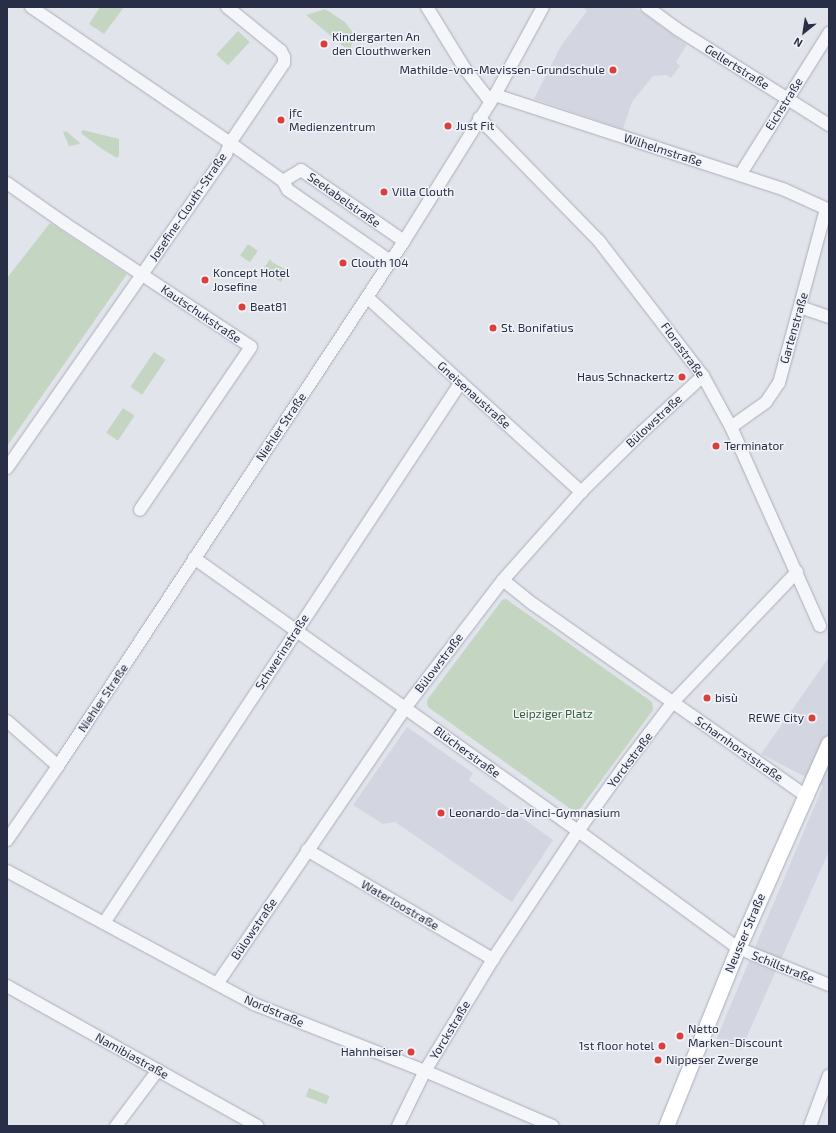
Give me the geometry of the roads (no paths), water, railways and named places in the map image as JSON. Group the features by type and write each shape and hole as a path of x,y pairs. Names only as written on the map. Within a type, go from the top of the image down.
{"main road":[{"name":"Neusser Straße","path":"666,1126 738,948 829,743"}],"street":[{"name":"Josefine-Clouth-Straße","path":"7,468 226,154 230,143 31,7"},
{"path":"227,7 281,51 284,57 284,63 230,143"},
{"path":"427,7 465,69 492,98"},
{"name":"Niehler Straße","path":"7,840 58,766 404,241 492,98 543,7"},
{"name":"Gellertstraße","path":"647,7 677,29 829,125"},
{"name":"Eichstraße","path":"740,175 829,33"},
{"name":"Wilhelmstraße","path":"492,98 786,190 828,210"},
{"name":"Florastraße","path":"479,118 599,241 702,376 731,427 820,626"},
{"name":"Seekabelstraße","path":"230,143 283,181 288,190 390,261"},
{"name":"Seekabelstraße","path":"283,181 301,170 404,241"},
{"name":"Kautschukstraße","path":"7,183 251,347 140,510"},
{"name":"Gartenstraße","path":"731,427 754,411 773,393 780,377 828,210"},
{"name":"Gneisenaustraße","path":"367,297 581,492"},
{"path":"800,308 829,317"},
{"name":"Bülowstraße","path":"217,984 405,708 503,580 581,492 702,376"},
{"name":"Schwerinstraße","path":"104,923 296,629 461,382"},
{"name":"Blücherstraße","path":"194,558 296,629 578,831 738,948"},
{"name":"Yorckstraße","path":"398,1126 425,1071 493,959 624,765 673,702 797,572"},
{"path":"503,580 533,604 673,702"},
{"name":"Scharnhorststraße","path":"673,702 806,796"},
{"path":"7,721 58,766"},
{"name":"Waterloostraße","path":"307,850 493,959"},
{"name":"Nordstraße","path":"7,871 254,1004 425,1071 553,1126"},
{"name":"Schillstraße","path":"738,948 829,985"},
{"name":"Namibiastraße","path":"7,986 257,1126"},
{"path":"116,1126 158,1070"},
{"path":"810,1126 829,1075"}],"place":[{"name":"Kindergarten An den Clouthwerken","path":"324,44"},
{"name":"Mathilde-von-Mevissen-Grundschule","path":"613,70"},
{"name":"jfc Medienzentrum","path":"281,120"},
{"name":"Just Fit","path":"448,126"},
{"name":"Villa Clouth","path":"384,192"},
{"name":"Clouth 104","path":"343,263"},
{"name":"Koncept Hotel Josefine","path":"205,280"},
{"name":"Beat81","path":"242,307"},
{"name":"St. Bonifatius","path":"493,328"},
{"name":"Haus Schnackertz","path":"682,377"},
{"name":"Terminator","path":"716,446"},
{"name":"bisù","path":"707,698"},
{"name":"REWE City","path":"812,718"},
{"name":"Leonardo-da-Vinci-Gymnasium","path":"441,813"},
{"name":"Netto Marken-Discount","path":"680,1036"},
{"name":"1st floor hotel","path":"662,1046"},
{"name":"Hahnheiser","path":"411,1052"},
{"name":"Nippeser Zwerge","path":"658,1060"}],"park label":[{"name":"Leipziger Platz","path":"553,714"}]}
